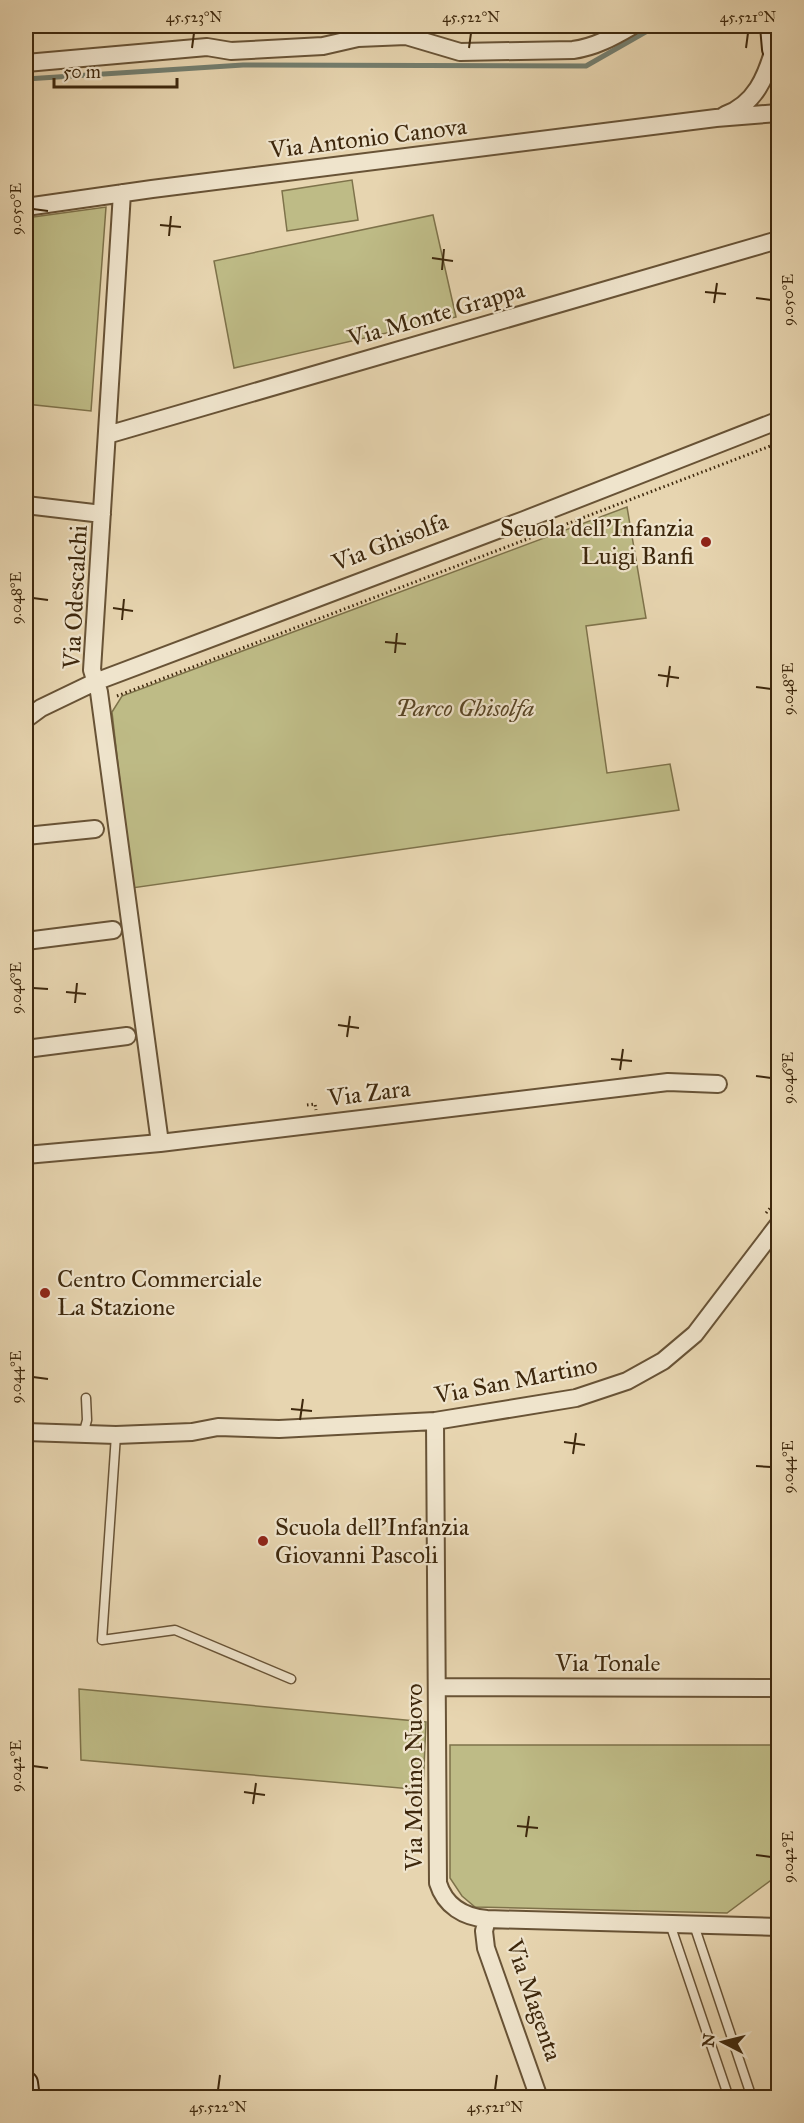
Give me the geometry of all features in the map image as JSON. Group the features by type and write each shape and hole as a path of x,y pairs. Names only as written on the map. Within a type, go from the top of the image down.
{"street":[{"path":"26,63 207,47 231,51 323,46 358,38 406,36 460,52 573,50 584,49 610,39 632,26"},
{"path":"772,26 776,54"},
{"name":"Via Antonio Canova","path":"716,118 739,108 752,97 776,54"},
{"name":"Via Antonio Canova","path":"26,207 716,118 778,113"},
{"name":"Via Odescalchi","path":"122,193 92,670 101,702 160,1143"},
{"name":"Via Monte Grappa","path":"107,435 778,240"},
{"name":"Via Ghisolfa","path":"26,719 41,708 95,682 524,520 778,417"},
{"path":"26,505 102,514"},
{"path":"26,836 95,829"},
{"path":"26,941 113,930"},
{"path":"26,1049 127,1036"},
{"name":"Via Zara","path":"26,1155 160,1143 668,1082 718,1084"},
{"name":"Via San Martino","path":"26,1432 116,1435 192,1432 219,1438 236,1438 266,1429 435,1421 576,1398 627,1381 663,1361 695,1334 778,1225"},
{"name":"Via Molino Nuovo","path":"435,1421 438,1883 442,1895 455,1909 478,1918 488,1919 778,1927"},
{"name":"Via Tonale","path":"437,1687 778,1688"},
{"name":"Via Magenta","path":"488,1919 484,1931 486,1948 539,2097"},
{"path":"26,2083 28,2097"}],"lane":[{"path":"83,1435 87,1420 86,1398"},
{"path":"116,1435 102,1640 175,1630 291,1678"},
{"path":"670,1924 729,2097"},
{"path":"694,1925 752,2097"}],"path":[{"path":"101,702 773,445 778,446"},
{"path":"307,1105 315,1104"},
{"path":"765,1213 778,1199"}],"green space":[{"path":"352,180 358,220 287,231 282,191"},
{"path":"106,207 91,411 26,404 26,218"},
{"path":"433,215 456,317 234,368 214,261"},
{"name":"Parco Ghisolfa","path":"627,507 646,618 586,626 607,773 670,764 679,810 132,888 112,712 122,696"},
{"path":"79,1689 426,1722 423,1790 81,1760"},
{"path":"450,1745 778,1745 778,1875 727,1913 475,1907 462,1896 450,1878"}],"waterway":[{"path":"26,79 243,65 586,66 656,26"}],"place":[{"name":"Scuola dell'Infanzia Luigi Banfi","path":"706,542"},
{"name":"Centro Commerciale La Stazione","path":"45,1293"},
{"name":"Scuola dell'Infanzia Giovanni Pascoli","path":"263,1541"}]}
